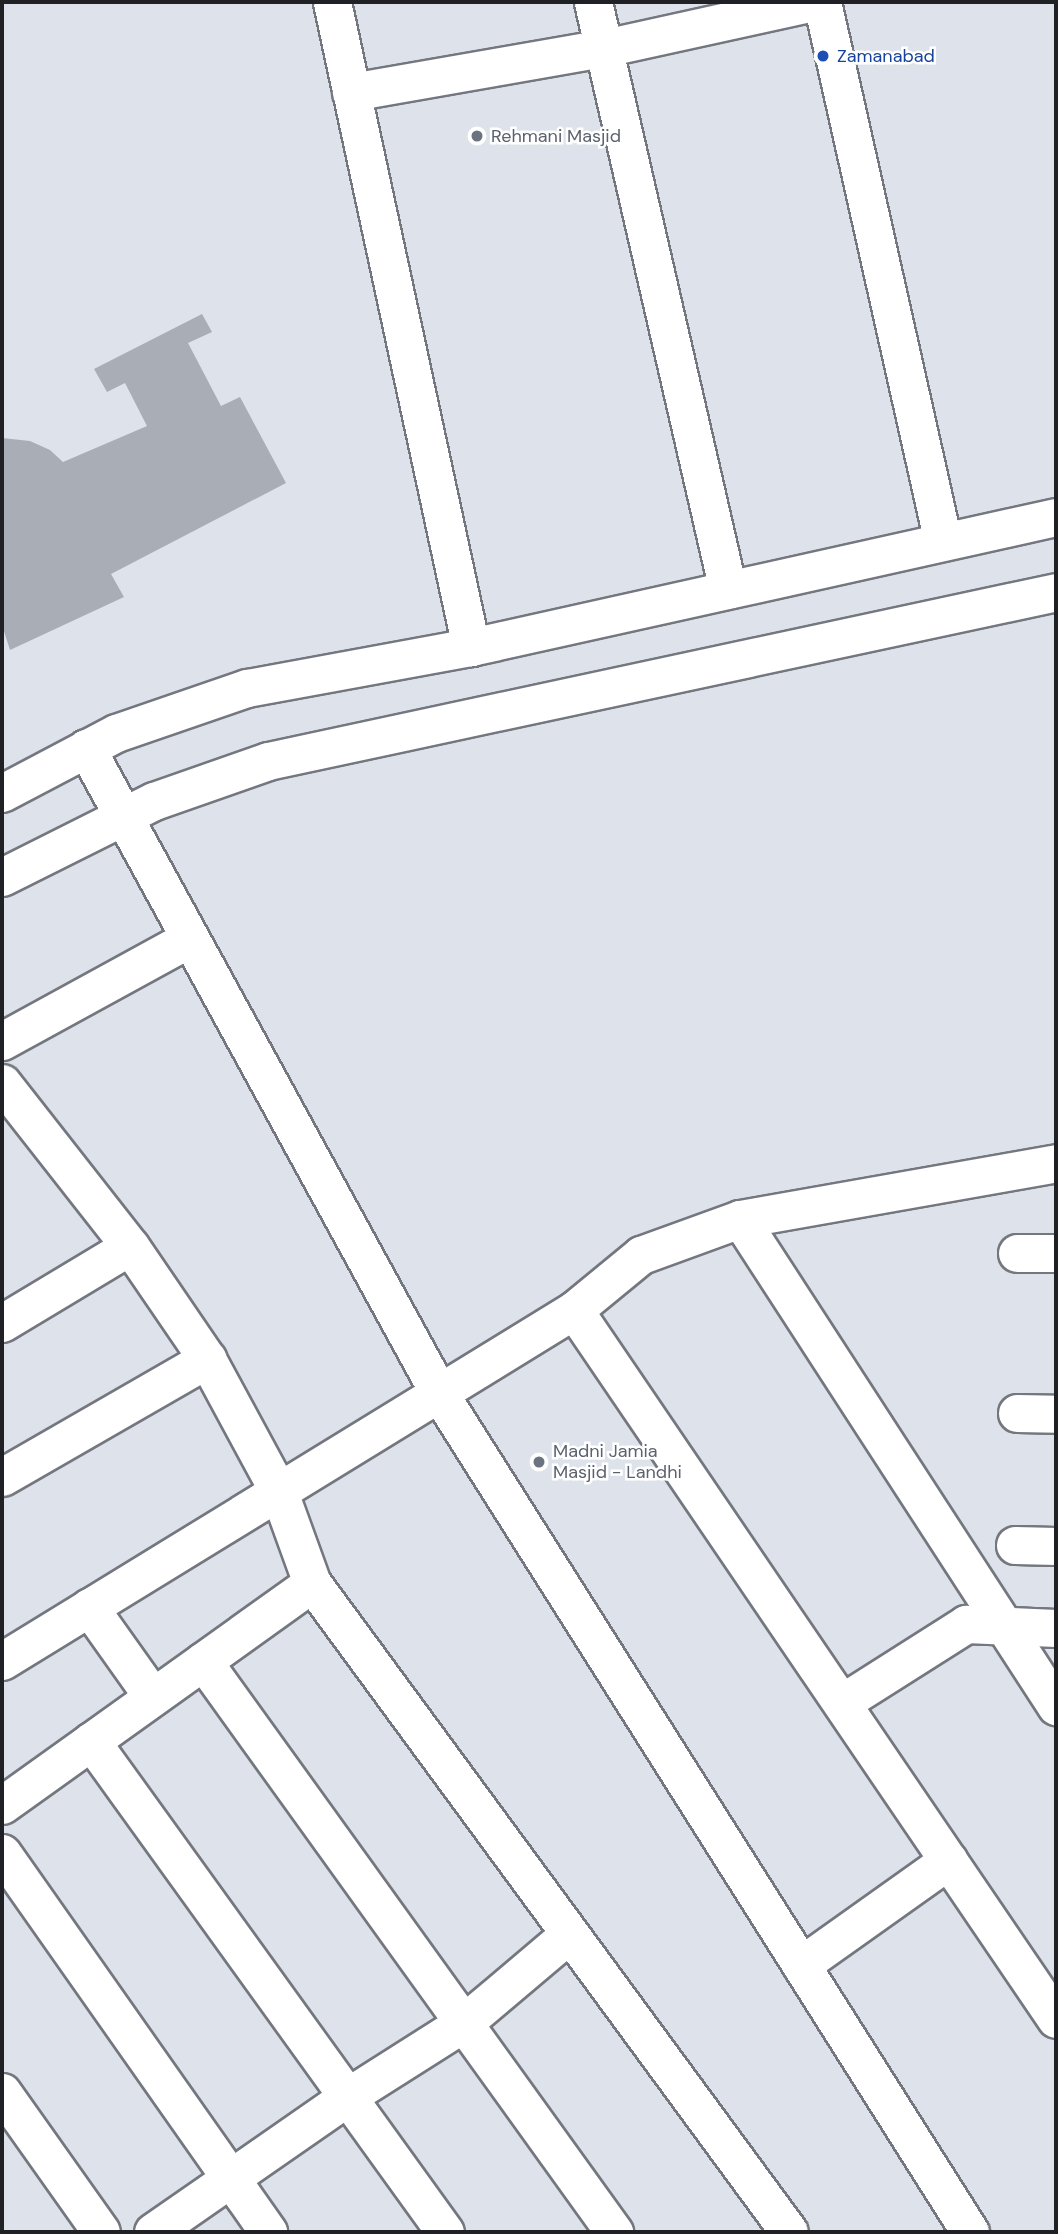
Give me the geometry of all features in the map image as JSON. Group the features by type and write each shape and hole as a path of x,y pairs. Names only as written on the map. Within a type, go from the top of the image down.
{"street":[{"path":"332,2 471,648"},
{"path":"593,2 728,590"},
{"path":"351,92 604,48 813,2"},
{"path":"822,2 943,542"},
{"path":"2,793 116,733 247,688 471,648 1056,517"},
{"path":"2,877 154,801 268,761 1056,592"},
{"path":"86,748 126,815 190,938 439,1394 970,2232"},
{"path":"2,1041 190,938"},
{"path":"2,1083 130,1246 207,1359 279,1492 312,1583 789,2232"},
{"path":"4,1655 89,1608 574,1310 641,1255 740,1219 1056,1163"},
{"path":"740,1219 1056,1706"},
{"path":"2,1322 130,1246"},
{"path":"1017,1253 1056,1253"},
{"path":"574,1310 1056,2019"},
{"path":"2,1477 207,1359"},
{"path":"1017,1413 1056,1413"},
{"path":"1015,1545 1056,1546"},
{"path":"6,1792 90,1741 312,1583"},
{"path":"89,1608 153,1697"},
{"path":"843,1702 966,1624 1056,1628"},
{"path":"203,1661 614,2232"},
{"path":"90,1741 350,2095 445,2232"},
{"path":"2,1853 268,2232"},
{"path":"801,1965 949,1860"},
{"path":"153,2232 350,2095 465,2022 569,1934"},
{"path":"2,2092 101,2232"}],"building":[{"path":"202,314 212,332 188,343 221,406 240,397 286,483 111,574 124,597 10,650 2,625 2,438 30,441 50,450 63,462 147,426 125,383 107,392 94,369"}],"place":[{"name":"Zamanabad","path":"823,56"},
{"name":"Rehmani Masjid","path":"477,136"},
{"name":"Madni Jamia Masjid - Landhi","path":"539,1462"}]}
